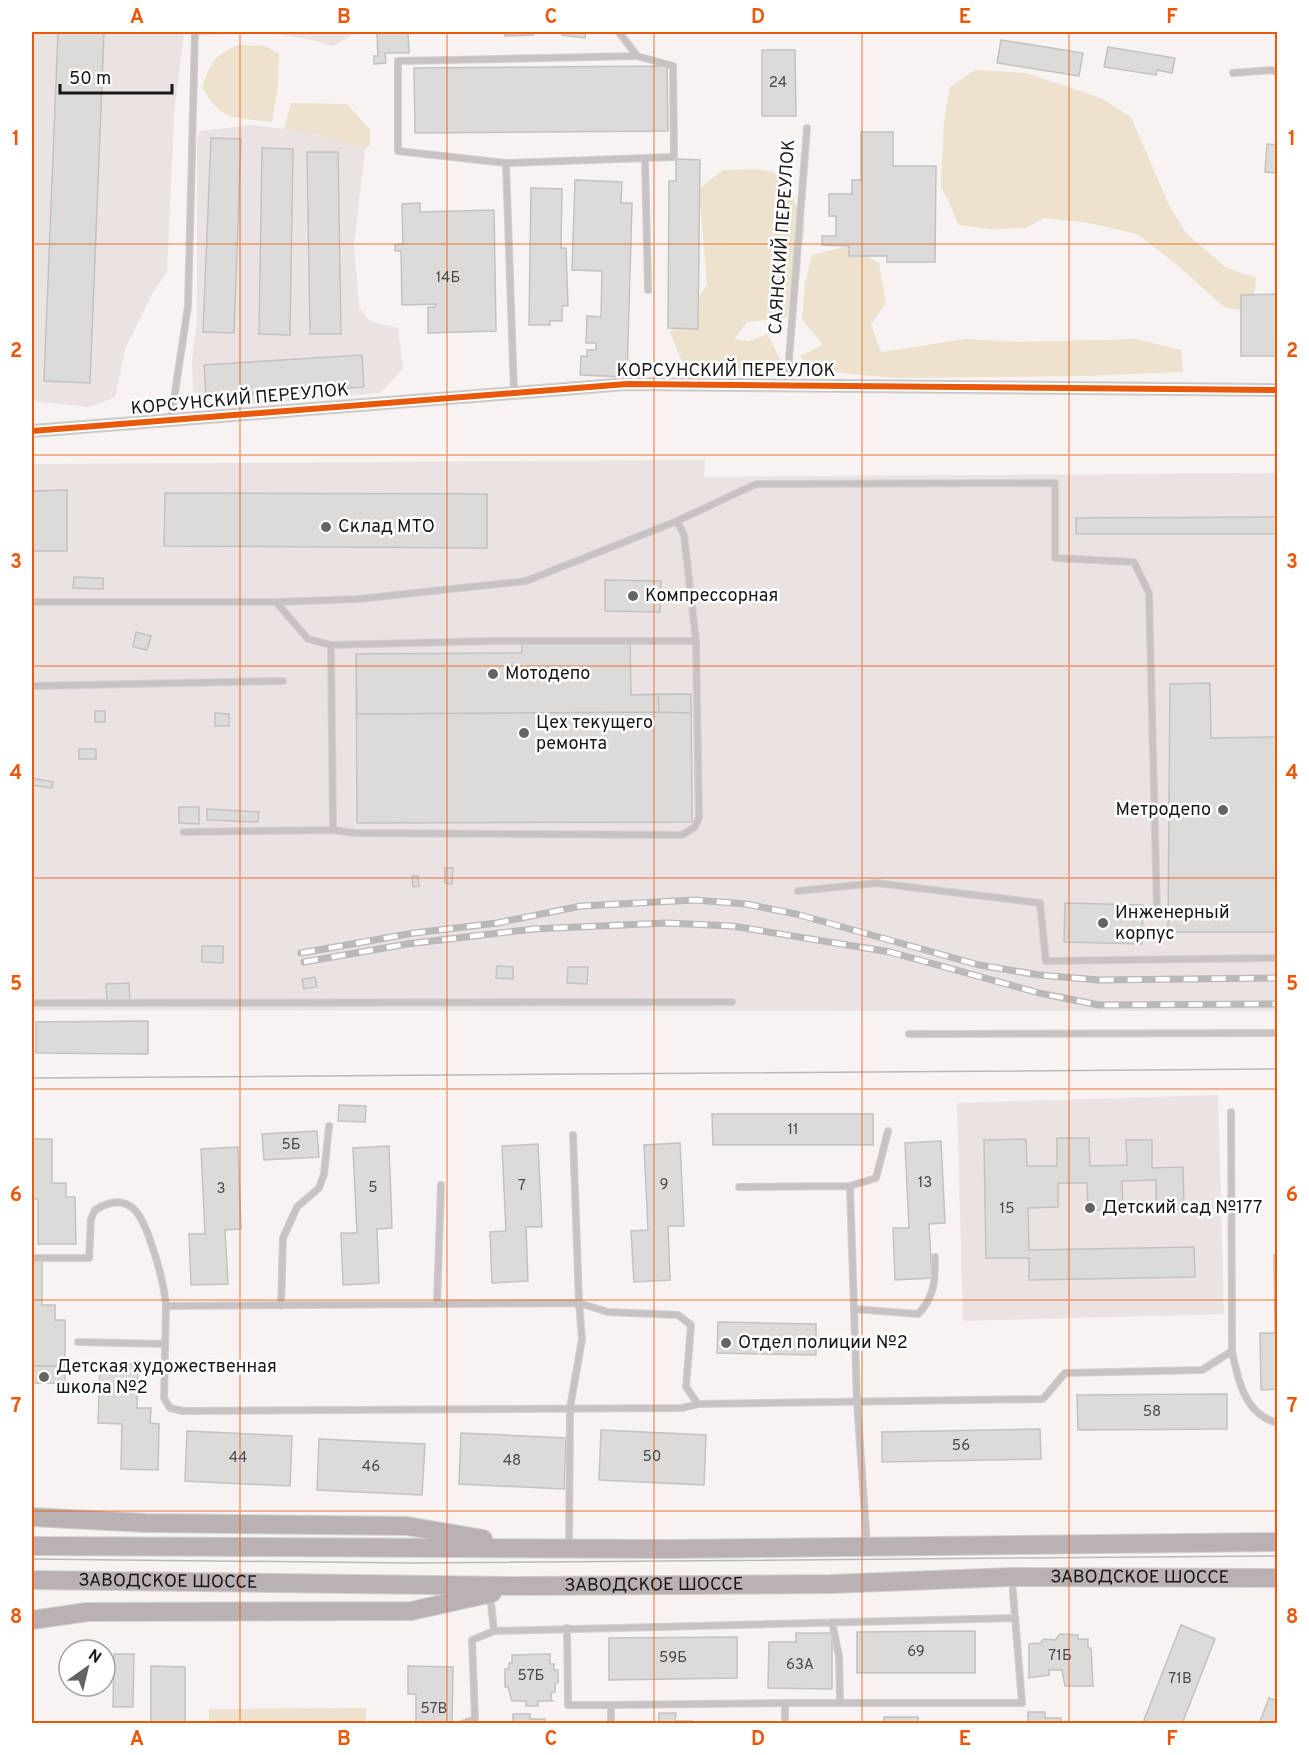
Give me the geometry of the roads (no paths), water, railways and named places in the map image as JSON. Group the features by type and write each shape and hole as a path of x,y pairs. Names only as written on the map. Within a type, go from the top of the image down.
{"main road":[{"path":"32,1508 75,1520"},
{"path":"32,1517 75,1520 407,1526 520,1546"},
{"name":"ЗАВОДСКОЕ ШОССЕ","path":"32,1546 408,1549 520,1546 868,1547 1278,1542"},
{"name":"ЗАВОДСКОЕ ШОССЕ","path":"32,1580 516,1586 831,1584 1011,1577 1278,1578"},
{"path":"32,1620 87,1612 411,1611 516,1586"}],"street":[{"name":"КОРСУНСКИЙ ПЕРЕУЛОК","path":"32,431 627,384 1278,390"}],"lane":[{"path":"171,420 188,306 195,32"},
{"path":"619,32 638,56"},
{"path":"638,56 673,66 674,157 506,163 398,151 398,61 638,56"},
{"path":"1233,73 1272,70 1278,74"},
{"name":"САЯНСКИЙ ПЕРЕУЛОК","path":"787,385 807,128"},
{"path":"645,159 648,290"},
{"path":"506,163 514,393"},
{"path":"32,602 276,602 358,599 526,580 677,521 756,484 1055,483 1054,558 1134,562 1149,593 1157,911"},
{"path":"184,832 333,830 355,833 682,835 695,827 699,817 696,641 684,535 677,521"},
{"path":"276,602 308,639 331,645 492,641 696,641"},
{"path":"331,645 333,830"},
{"path":"32,686 283,681"},
{"path":"798,891 876,883 1040,903 1046,961 1278,958"},
{"path":"32,1003 732,1002"},
{"path":"909,1034 1278,1033"},
{"path":"1231,1112 1232,1352 1236,1372 1252,1409 1263,1420 1278,1423"},
{"path":"281,1306 283,1238 297,1207 320,1188 324,1174 329,1126"},
{"path":"739,1187 850,1186 876,1178 888,1131"},
{"path":"569,1547 570,1408 582,1339 573,1135"},
{"path":"437,1304 441,1185"},
{"path":"850,1186 857,1402 868,1547"},
{"path":"32,1258 89,1258 95,1210 111,1202 126,1203 142,1216 160,1269 166,1306 164,1398 170,1408 183,1411 682,1408 698,1404 1043,1399 1065,1373 1202,1370 1232,1352"},
{"path":"854,1309 918,1314 928,1303 934,1286 935,1257"},
{"path":"166,1306 579,1303 608,1312 678,1315 691,1325 686,1388 698,1404"},
{"path":"78,1342 165,1344"},
{"path":"567,1628 568,1705 1022,1703 1011,1577"},
{"path":"490,1594 494,1631"},
{"path":"462,1724 476,1719 472,1640 494,1631 1015,1618"},
{"path":"832,1622 839,1656 840,1703"},
{"path":"785,1703 785,1724"},
{"path":"611,1705 611,1724"}],"tram line":[{"path":"32,1078 1278,1069"},
{"path":"32,1559 409,1563 1278,1556"}],"railway":[{"path":"301,953 414,933 497,923 581,906 695,900 746,904 796,914 979,965 1039,975 1099,980 1278,978"},
{"path":"304,962 407,944 533,929 667,923 732,926 890,952 1039,993 1099,1005 1278,1004"}],"place":[{"name":"Склад МТО","path":"326,527"},
{"name":"Компрессорная","path":"633,596"},
{"name":"Мотодепо","path":"493,674"},
{"name":"Цех текущего ремонта","path":"524,733"},
{"name":"Метродепо","path":"1223,810"},
{"name":"Инженерный корпус","path":"1103,923"},
{"name":"Детский сад №177","path":"1090,1208"},
{"name":"Отдел полиции №2","path":"726,1343"},
{"name":"Детская художественная школа №2","path":"44,1377"}]}
